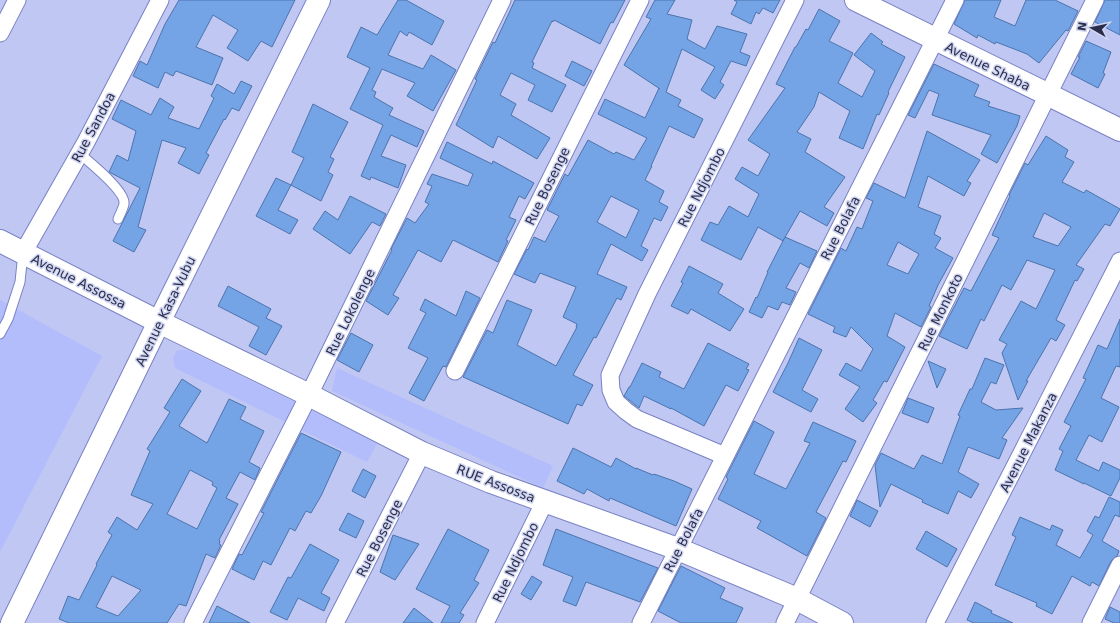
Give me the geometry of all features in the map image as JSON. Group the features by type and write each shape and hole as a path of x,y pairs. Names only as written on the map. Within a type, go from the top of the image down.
{"street":[{"path":"0,33 17,0"},
{"name":"Rue Sandoa","path":"23,253 79,153 160,0"},
{"name":"Avenue Kasa-Vubu","path":"12,623 319,0"},
{"name":"Rue Lokolenge","path":"193,623 309,395 502,0"},
{"name":"Rue Bosenge","path":"455,371 640,0"},
{"name":"Rue Ndjombo","path":"725,456 637,419 626,412 616,402 611,390 610,375 647,294 795,0"},
{"name":"Avenue Shaba","path":"856,0 1120,130"},
{"name":"Rue Bolafa","path":"641,623 955,0"},
{"name":"Rue Monkoto","path":"785,623 1095,0"},
{"name":"Avenue Assossa","path":"0,241 159,322"},
{"name":"Avenue Makanza","path":"935,623 1120,261"},
{"name":"RUE Assossa","path":"159,322 309,395 422,453 491,482 678,549 796,599 842,623"},
{"name":"Rue Bosenge","path":"335,623 422,453"},
{"name":"Rue Ndjombo","path":"485,623 545,501"},
{"path":"1091,623 1120,565"}],"lane":[{"path":"79,153 123,196 124,203 118,219"},
{"path":"0,334 8,319 20,282 23,253"}],"shaded area":[{"path":"0,300 102,356 0,552"},
{"path":"177,350 187,350 378,442 367,462 175,368 173,358"},
{"path":"337,368 553,466 543,488 332,391"}],"building":[{"path":"179,0 295,0 272,47 261,41 248,61 227,48 238,30 213,15 196,47 223,58 212,85 176,71 173,76 165,72 158,88 133,76 140,61 147,65 165,24"},
{"path":"398,0 406,0 444,21 432,45 409,32 407,36 400,31 388,55 423,69 431,55 456,70 433,111 407,96 415,83 382,69 372,90 376,92 374,97 393,108 389,115 424,131 417,147 391,135 381,156 406,165 398,188 371,177 370,180 361,176 383,125 350,109 370,68 347,57 361,27 377,35"},
{"path":"515,0 625,0 613,23 611,22 600,44 554,20 553,22 552,21 532,62 534,63 532,68 566,85 552,112 528,100 535,85 511,73 500,95 516,104 511,115 550,138 537,159 498,136 493,148 456,125 477,80 475,79 493,42 495,43"},
{"path":"655,0 675,0 667,14 692,20 687,39 705,49 717,26 747,34 740,52 750,56 746,66 731,61 720,82 724,85 715,99 701,90 715,67 682,49 666,92 681,100 678,106 703,119 694,138 669,126 651,166 645,180 664,191 659,202 668,207 661,221 654,218 641,246 648,250 642,261 611,244 597,274 627,287 621,300 617,298 596,338 594,337 573,375 593,385 582,406 577,404 568,424 463,377 487,330 493,333 507,300 532,310 517,345 556,366 577,327 577,324 563,317 576,287 540,273 535,283 514,274 534,237 545,242 559,216 547,210 565,174 568,176 588,140 614,154 616,152 634,160 647,138 598,114 605,99 645,118 659,88 624,65 651,19 646,17","holes":["611,196 639,210 626,238 597,222"]},
{"path":"734,0 780,0 773,13 763,8 759,14 756,12 751,24 731,14 737,2"},
{"path":"965,0 1001,0 994,17 1015,26 1026,0 1055,0 1078,11 1068,31 1066,30 1039,63 1027,54 996,42 995,44 978,35 977,38 954,24"},
{"path":"1105,0 1120,0 1120,35 1095,22"},
{"path":"819,9 840,21 829,41 853,53 838,83 862,97 875,71 854,55 871,33 883,42 881,44 905,57 879,115 877,114 863,149 839,138 850,111 819,92 814,107 797,132 811,139 805,152 845,177 824,207 834,213 827,226 800,211 783,241 758,227 741,260 701,240 710,222 718,225 729,206 748,217 759,194 735,179 742,167 758,176 770,154 748,140 785,88 776,84 795,47 806,29 808,30"},
{"path":"1086,41 1111,52 1103,73 1105,74 1098,88 1071,74"},
{"path":"572,61 592,71 584,86 565,76"},
{"path":"934,64 979,85 974,96 990,102 988,106 1020,116 1017,126 997,163 981,154 991,135 932,115 939,94 929,90 915,118 908,115"},
{"path":"241,81 252,86 239,111 232,108 225,120 224,119 206,153 209,155 199,174 178,163 186,148 162,140 138,227 146,230 134,252 113,241 140,188 109,172 117,155 128,161 136,131 112,119 121,100 151,115 160,98 174,107 168,118 199,129 214,98 211,96 217,84 234,94"},
{"path":"313,104 348,122 330,157 334,159 328,172 333,175 321,201 291,185 304,158 292,152"},
{"path":"927,131 980,160 967,181 971,183 964,196 928,176 918,207 941,216 934,234 941,238 935,248 953,258 938,285 929,306 931,307 921,327 895,313 887,336 905,347 887,382 884,381 873,400 877,403 863,422 845,409 860,387 839,375 846,363 861,371 873,349 851,327 846,337 833,332 835,327 808,314 841,248 846,251 857,227 862,229 873,201 866,198 874,183 905,198","holes":["898,242 919,254 908,274 887,265"]},
{"path":"1046,136 1068,150 1065,157 1074,162 1062,182 1084,193 1086,190 1120,209 1110,226 1105,224 1076,265 1084,269 1077,281 1075,280 1056,320 1065,325 1056,341 1051,338 1026,381 1028,381 1018,400 1002,353 1007,344 999,340 1021,301 1036,309 1055,270 1027,260 1011,290 1002,285 984,321 981,319 967,349 939,336 964,288 971,291 999,238 992,235 1010,196 1009,195 1025,163 1028,165","holes":["1044,213 1071,227 1058,246 1033,237"]},
{"path":"447,142 492,164 493,161 534,183 525,199 519,196 509,217 516,220 506,240 508,241 498,262 453,240 441,262 418,250 393,295 399,298 388,315 366,301 407,218 415,223 429,204 425,202 432,186 427,184 432,174 468,186 473,174 440,158"},
{"path":"276,178 291,185 278,210 298,220 290,234 256,216"},
{"path":"350,196 386,214 380,226 372,222 350,254 313,229 325,211 338,220"},
{"path":"785,237 817,251 809,268 800,263 786,288 796,292 790,305 782,302 778,310 768,306 762,318 749,312"},
{"path":"689,266 723,284 718,293 744,309 730,331 691,309 688,314 671,306 683,283 681,282"},
{"path":"228,286 271,309 266,318 282,326 266,355 249,346 259,327 218,306"},
{"path":"466,291 480,298 446,367 443,366 424,401 409,393 428,358 408,348 426,313 420,310 425,299 456,316"},
{"path":"1120,319 1120,367 1116,366 1101,398 1119,407 1102,442 1089,435 1076,460 1099,471 1103,462 1120,470 1120,478 1111,496 1055,470 1063,451 1059,449 1071,426 1064,422 1086,379 1083,378 1098,345 1107,349"},
{"path":"351,333 373,345 359,372 337,360"},
{"path":"799,338 822,350 802,390 818,399 811,412 773,392"},
{"path":"708,343 749,364 746,369 749,370 738,391 726,385 704,426 671,408 644,396 639,408 624,396 642,363 661,372 659,377 684,389"},
{"path":"985,358 1004,365 996,384 991,382 981,402 996,410 1023,408 1002,438 1007,440 999,459 968,447 958,472 979,484 971,498 958,491 948,514 922,502 923,500 891,484 880,507 875,465 881,453 914,469 922,455 942,464 960,416 958,415 970,389 972,389"},
{"path":"928,361 946,369 937,388"},
{"path":"182,379 201,391 179,426 207,443 229,399 246,407 240,419 264,431 249,462 260,468 255,480 240,472 226,498 238,504 219,540 219,544 221,545 215,558 206,554 186,606 179,604 167,623 69,623 59,619 68,596 79,600 112,535 108,532 117,517 137,530 153,504 131,495 150,451 147,449 170,412 164,408","holes":["190,470 213,482 212,485 217,488 197,529 167,514","112,576 141,590 118,616 96,607"]},
{"path":"908,398 934,408 928,423 902,413"},
{"path":"754,421 774,432 754,474 786,489 810,443 804,441 813,422 856,441 846,462 843,461 816,512 826,518 807,556 757,528 761,521 718,499 728,479 726,477"},
{"path":"301,433 341,452 321,496 311,513 306,511 295,531 290,528 271,565 263,561 254,580 232,569 239,554 242,555 264,513 261,512"},
{"path":"573,448 611,467 616,458 636,469 674,481 692,489 676,526 610,498 609,501 587,489 584,494 557,481"},
{"path":"363,469 376,476 365,498 352,491"},
{"path":"1109,497 1120,502 1120,517 1115,515 1102,541 1119,551 1117,556 1111,561 1099,586 1092,582 1090,586 1072,576 1052,614 1036,606 1037,603 995,585 1016,537 1012,535 1020,517 1050,530 1052,525 1063,530 1056,545 1080,558 1093,535 1087,531 1095,516 1099,518"},
{"path":"857,500 878,511 870,527 850,516"},
{"path":"348,513 364,521 356,538 339,530"},
{"path":"448,529 489,550 474,580 479,583 460,613 464,615 459,623 441,623 450,606 416,589"},
{"path":"556,529 658,568 640,602 586,582 576,606 563,601 573,577 543,565"},
{"path":"926,531 957,549 947,567 916,549"},
{"path":"393,535 419,544 395,580 380,572"},
{"path":"310,544 339,560 321,593 330,598 324,611 298,598 287,620 270,612 288,577 291,578"},
{"path":"681,566 725,588 720,598 743,608 736,623 681,623 658,611"},
{"path":"532,576 542,582 531,600 521,594"},
{"path":"975,602 992,611 991,613 1013,623 974,623 967,620"},
{"path":"217,606 250,623 209,623"},
{"path":"1110,607 1120,612 1120,623 1114,623 1105,619"},
{"path":"414,608 433,623 403,623"}]}
